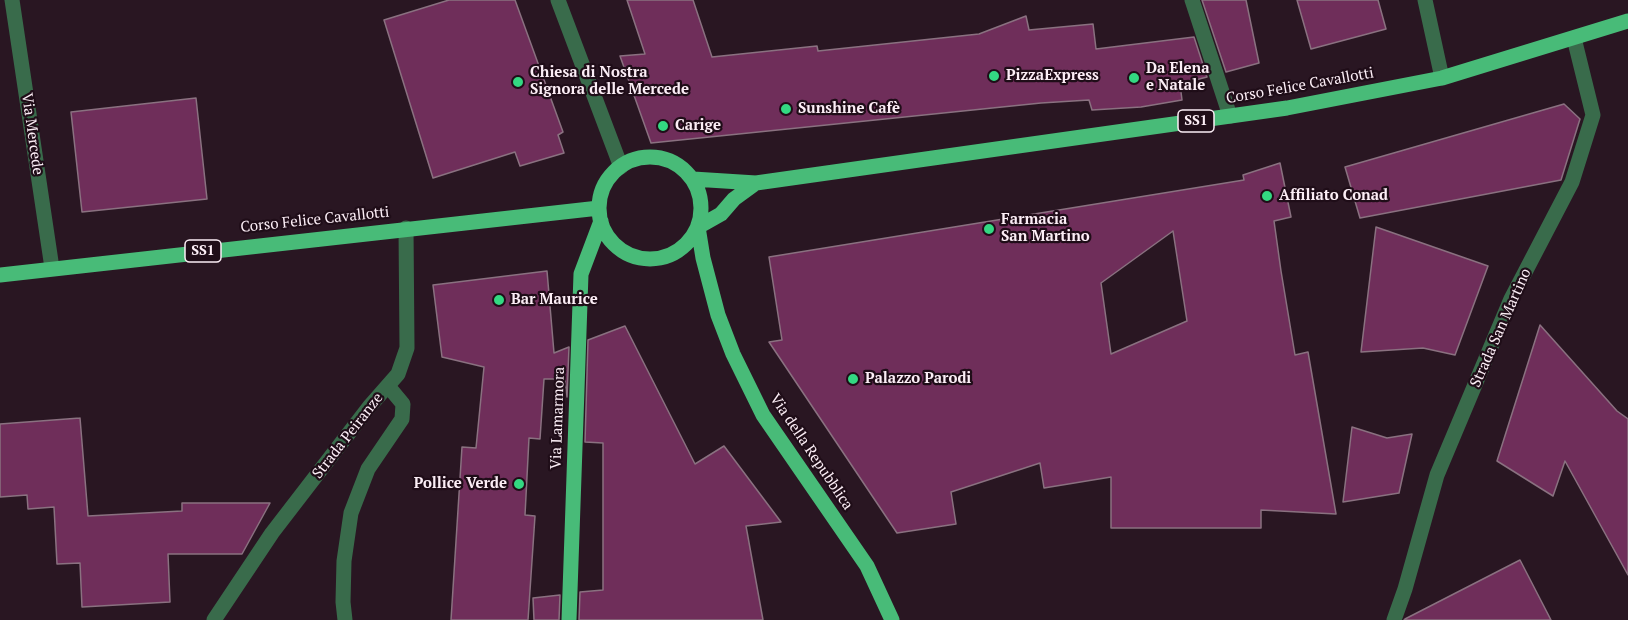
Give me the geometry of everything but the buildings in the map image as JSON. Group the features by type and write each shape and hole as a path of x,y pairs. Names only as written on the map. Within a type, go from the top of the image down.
{"main road":[{"name":"Corso Felice Cavallotti","path":"756,183 1287,108 1442,78 1628,21"},
{"path":"642,158 671,161 693,180 756,183 734,199 721,214 698,227 690,241 678,252 663,258 647,259 631,256 617,248 607,236 600,214 602,194 608,180 621,167 642,158"},
{"name":"Via della Repubblica","path":"693,180 700,194 702,211 698,227 703,258 718,315 733,354 758,405 867,566 892,620"},
{"name":"Corso Felice Cavallotti","path":"0,274 406,228 600,214"},
{"name":"Via Lamarmora","path":"569,620 581,274 600,214"}],"street":[{"name":"Via Mercede","path":"12,0 52,268"},
{"path":"558,0 621,167"},
{"path":"1192,0 1230,116"},
{"path":"1425,0 1442,78"},
{"name":"Strada San Martino","path":"1394,620 1405,590 1437,475 1511,299 1572,182 1593,115 1574,38"},
{"name":"Strada Peiranze","path":"214,620 272,533 398,374 407,348 406,228"},
{"path":"345,620 344,561 351,513 368,469 402,419 403,404 388,386"}],"place":[{"name":"PizzaExpress","path":"994,76"},
{"name":"Da Elena e Natale","path":"1134,78"},
{"name":"Chiesa di Nostra Signora delle Mercede","path":"518,82"},
{"name":"Sunshine Cafè","path":"786,109"},
{"name":"Carige","path":"663,126"},
{"name":"Affiliato Conad","path":"1267,196"},
{"name":"Farmacia San Martino","path":"989,229"},
{"name":"Bar Maurice","path":"499,300"},
{"name":"Palazzo Parodi","path":"853,379"},
{"name":"Pollice Verde","path":"519,484"}]}
